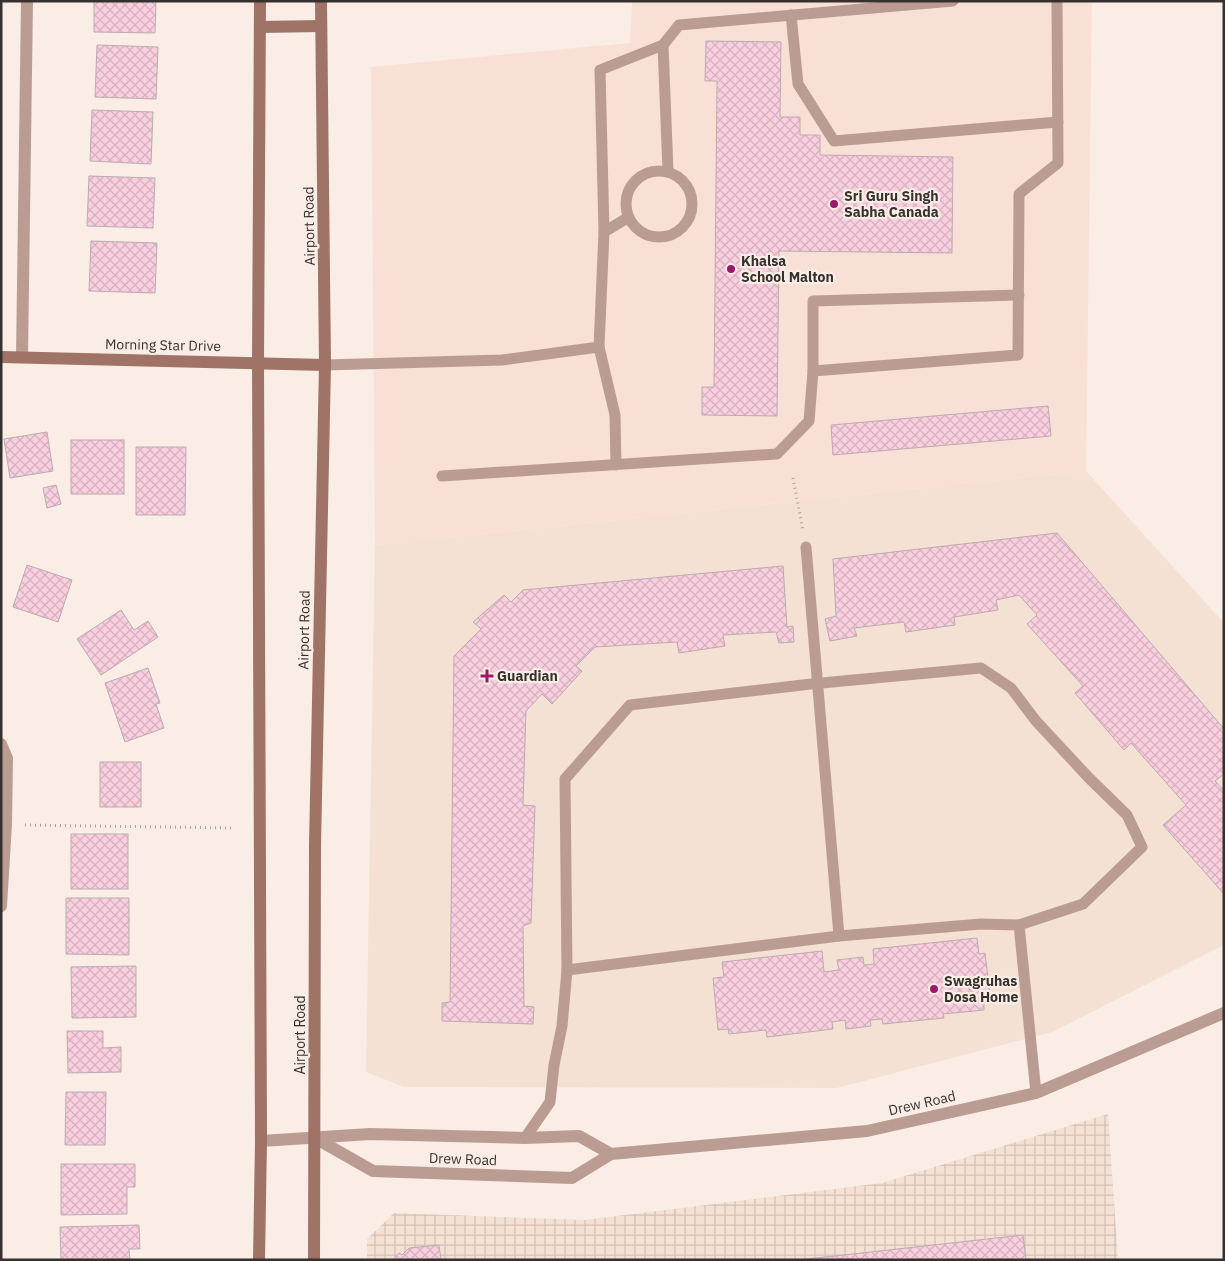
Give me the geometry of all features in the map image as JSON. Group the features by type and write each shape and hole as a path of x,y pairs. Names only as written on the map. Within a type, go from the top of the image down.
{"main road":[{"path":"259,1260 261,1141 258,362 260,1"},
{"name":"Airport Road","path":"314,1260 315,845 324,365 321,1"},
{"path":"260,27 321,26"},
{"name":"Morning Star Drive","path":"1,357 324,365"}],"street":[{"path":"22,357 27,1"},
{"path":"1,744 7,758 6,824 1,906"},
{"name":"Drew Road","path":"315,1138 373,1171 572,1178 611,1154 867,1130 1036,1093 1224,1013"},
{"name":"Drew Road","path":"261,1141 370,1134 524,1138 579,1136 611,1154"}],"lane":[{"path":"616,465 615,415 599,347 604,232 600,70 663,45 679,25 953,1"},
{"path":"813,371 1018,355 1019,194 1058,163 1057,1"},
{"path":"791,15 798,84 834,141 1058,122"},
{"path":"663,45 668,171"},
{"path":"668,171 677,176 691,194 690,216 676,232 665,236 654,236 643,232 635,226 629,217 626,207 627,196 631,186 638,178 652,172 668,171"},
{"path":"604,232 629,217"},
{"path":"442,476 777,454 809,420 813,371 813,301 1018,295"},
{"path":"324,365 502,360 599,347"},
{"path":"806,546 839,936"},
{"path":"524,1138 550,1102 554,1065 562,1026 567,970 565,779 630,706 818,683 981,668 1010,688 1036,721 1089,778 1127,815 1142,847 1083,904 1019,925 981,924 839,936 567,970"},
{"path":"1019,925 1036,1093"}],"path":[{"path":"793,478 806,546"},
{"path":"6,824 231,828"}],"shaded area":[{"name":"Khalsa School Malton","path":"632,1 1092,1 1086,471 375,545 371,67 630,43"},
{"path":"1086,471 1224,623 1224,945 1052,1032 837,1088 404,1087 366,1072 375,545"},
{"path":"1108,1114 1118,1260 367,1260 367,1239 394,1213 585,1220 882,1183"}],"building":[{"path":"94,1 156,1 155,33 94,32"},
{"name":"Sri Guru Singh Sabha Canada","path":"706,41 781,42 780,117 800,117 800,135 820,135 820,155 953,157 952,253 779,251 777,416 702,415 702,387 714,387 717,81 705,81"},
{"path":"97,45 158,47 156,99 95,97"},
{"path":"92,110 153,112 151,164 90,161"},
{"path":"89,176 155,178 153,228 87,226"},
{"path":"91,241 157,243 155,293 89,291"},
{"path":"1048,406 1051,436 833,455 831,425"},
{"path":"47,432 53,471 10,478 4,439"},
{"path":"71,440 124,440 124,494 71,494"},
{"path":"136,447 186,447 185,515 136,515"},
{"path":"56,485 61,504 47,508 43,488"},
{"path":"1057,533 1224,729 1224,774 1215,781 1224,791 1224,894 1163,825 1186,805 1131,743 1124,750 1075,693 1083,686 1027,624 1037,615 1019,595 996,600 998,610 954,617 955,625 906,632 904,622 854,628 857,636 830,641 825,619 836,616 833,559"},
{"path":"27,565 72,580 58,622 13,607"},
{"path":"783,566 787,627 793,626 794,642 779,643 776,632 723,635 725,646 679,653 677,642 595,647 576,666 582,671 552,704 542,694 526,711 523,805 535,806 531,923 523,926 524,1006 534,1007 533,1024 442,1021 442,1003 450,1002 454,656 481,629 473,622 504,595 511,602 523,590"},
{"path":"121,610 134,630 148,621 158,637 101,675 77,639"},
{"path":"148,668 160,703 156,704 164,728 125,742 105,683"},
{"path":"100,762 141,762 141,807 100,807"},
{"path":"71,834 128,834 128,889 71,889"},
{"path":"66,898 129,898 129,955 66,954"},
{"path":"977,938 979,954 985,953 991,1003 984,1003 984,1010 943,1014 944,1018 883,1024 882,1019 870,1020 871,1026 846,1029 845,1020 832,1022 833,1029 767,1037 766,1030 729,1034 728,1029 718,1030 713,978 724,977 722,962 822,951 824,972 839,970 837,960 863,957 864,965 874,964 873,949"},
{"path":"136,966 136,1017 72,1018 71,967"},
{"path":"67,1031 103,1031 103,1048 121,1047 121,1072 68,1073"},
{"path":"66,1092 106,1092 105,1145 65,1145"},
{"path":"61,1164 135,1164 135,1187 127,1187 127,1214 61,1215"},
{"path":"139,1225 140,1249 129,1249 130,1260 61,1260 60,1227"},
{"path":"1023,1235 1026,1260 799,1260"},
{"path":"439,1245 441,1260 393,1260 399,1253 402,1255 409,1248"}],"place":[{"name":"Sri Guru Singh Sabha Canada","path":"834,204"},
{"name":"Khalsa School Malton","path":"731,269"},
{"name":"Guardian","path":"487,676"},
{"name":"Swagruhas Dosa Home","path":"934,989"}]}
